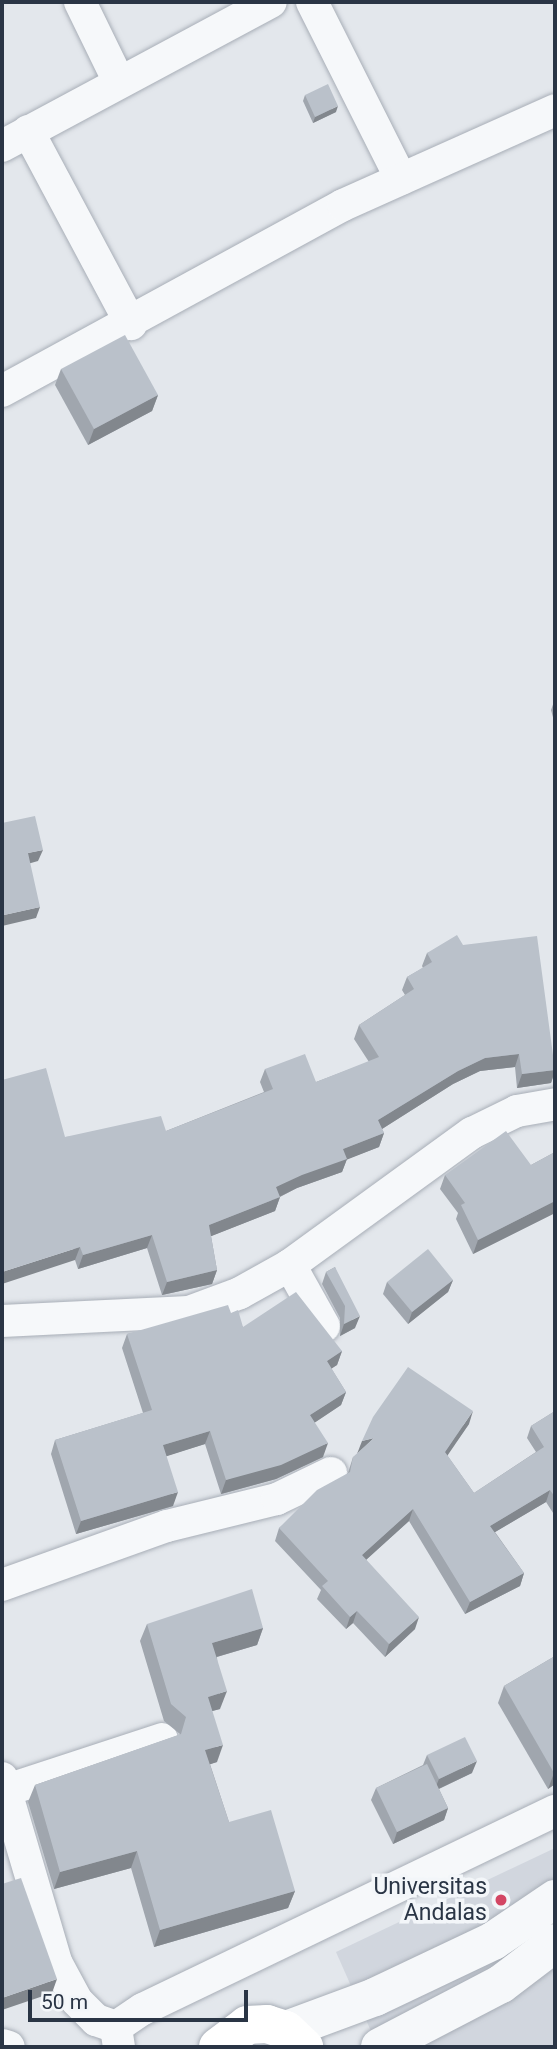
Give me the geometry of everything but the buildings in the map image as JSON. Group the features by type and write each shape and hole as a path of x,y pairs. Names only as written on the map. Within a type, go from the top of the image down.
{"main road":[{"path":"218,2047 247,2025 295,2038"}],"street":[{"path":"80,2 119,82"},
{"path":"131,324 15,139 271,2"},
{"path":"312,2 401,179"},
{"path":"2,391 401,179 555,110"},
{"path":"2,1321 189,1312 290,1265 472,1133 517,1111 555,1104"},
{"path":"290,1265 324,1326"},
{"path":"2,1585 167,1526 277,1499 331,1473"},
{"path":"162,1739 4,1784 56,1962 77,2001 117,2037 555,1811"},
{"path":"295,2038 492,1941 555,1899"},
{"path":"380,2047 501,1984 555,1943"},
{"path":"2,2045 9,2047"}],"shaded area":[{"name":"Universitas Andalas","path":"555,1848 555,2047 378,2047 336,1952"}],"place":[{"name":"Universitas Andalas","path":"501,1900"}]}
